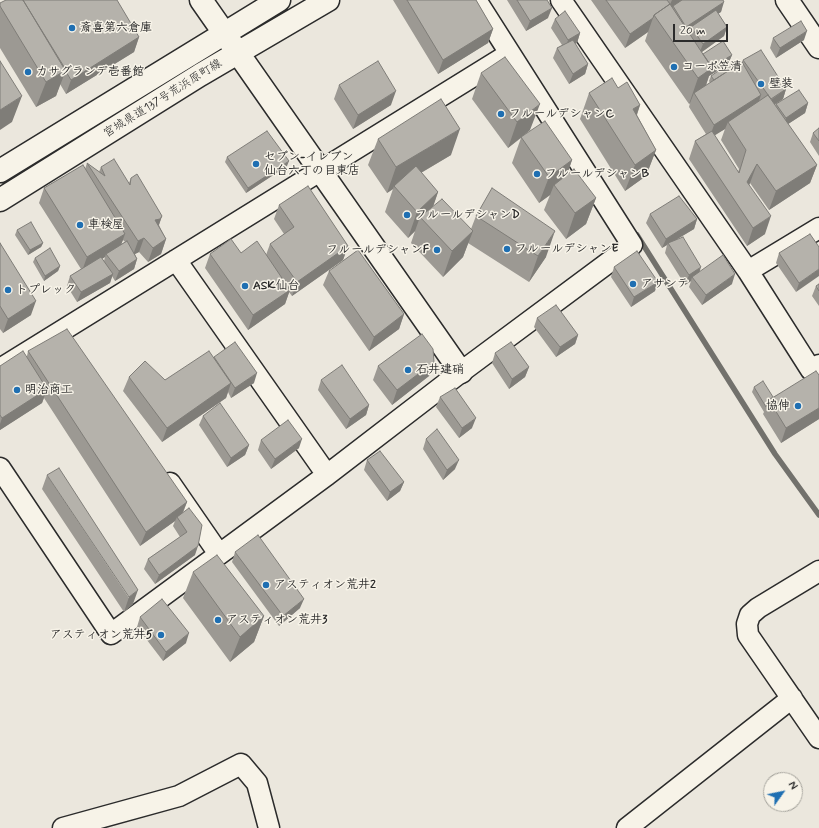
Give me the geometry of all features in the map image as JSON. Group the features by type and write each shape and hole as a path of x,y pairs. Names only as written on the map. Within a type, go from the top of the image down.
{"main road":[{"path":"201,0 461,372"},
{"name":"宮城県道137号荒浜原町線","path":"0,171 279,0"},
{"name":"宮城県道137号荒浜原町線","path":"0,200 238,53 328,0"},
{"path":"787,0 819,47"}],"street":[{"path":"0,468 111,634 327,475 461,372 632,245 476,0"},
{"path":"561,0 748,271 811,370 819,365"},
{"path":"0,369 69,336 176,260 509,54"},
{"path":"748,271 819,228"},
{"path":"176,260 327,475"},
{"path":"162,470 219,554"},
{"path":"819,571 758,608 750,615 747,624 748,636 819,738"},
{"path":"627,828 792,698"},
{"path":"62,828 179,796 241,764 257,783 269,828"}],"building":[{"path":"6,0 23,0 66,70 46,82 0,6 0,3"},
{"name":"斎喜第六倉庫","path":"23,0 117,0 139,37 71,80"},
{"path":"407,0 476,0 493,29 443,60"},
{"path":"517,0 547,0 552,8 530,21"},
{"path":"606,0 667,0 670,4 630,34"},
{"path":"682,0 723,0 724,2 686,27 673,6"},
{"path":"670,4 712,68 698,78 654,15"},
{"path":"716,10 727,27 703,44 691,27"},
{"path":"565,11 580,33 568,40 555,19"},
{"path":"801,21 807,31 780,48 773,38"},
{"path":"573,40 588,64 573,74 557,48"},
{"path":"723,41 732,55 712,67 703,54"},
{"path":"761,50 786,89 771,99 743,60"},
{"path":"505,57 540,104 517,122 481,73"},
{"path":"0,61 22,96 0,110"},
{"path":"378,61 396,91 358,115 339,85"},
{"path":"731,62 734,67 714,80 711,76"},
{"path":"742,62 761,95 714,125 694,93"},
{"path":"612,78 618,88 627,82 640,105 633,109 656,150 635,165 589,93"},
{"path":"799,90 808,103 786,118 776,104"},
{"path":"768,95 817,165 776,191 757,164 747,182 771,216 753,228 695,141 712,131 739,173 746,150 728,122"},
{"path":"441,99 460,129 396,167 378,139"},
{"path":"545,121 572,160 549,177 521,137"},
{"path":"819,128 819,141 813,133"},
{"name":"セブン-イレブン 仙台六丁の目東店","path":"267,131 289,161 248,188 227,157"},
{"path":"114,159 130,185 131,178 137,174 162,216 160,219 155,220 166,239 153,248 144,238 138,241 87,163 105,176 101,167"},
{"name":"車検屋","path":"83,165 125,234 87,257 44,188"},
{"path":"416,166 438,192 417,212 394,186"},
{"path":"574,169 596,198 575,213 554,185"},
{"path":"308,186 348,246 297,282 270,244 294,227 279,205"},
{"path":"492,188 555,231 538,256 476,216"},
{"path":"679,196 697,219 666,239 650,214"},
{"path":"442,199 473,231 452,251 420,217"},
{"path":"31,222 43,243 30,250 17,230"},
{"path":"810,234 819,247 819,269 799,283 779,253"},
{"path":"683,237 701,267 689,275 668,243"},
{"name":"ASK仙台","path":"231,239 241,253 257,241 290,290 253,315 210,254"},
{"path":"127,241 137,259 119,271 106,254"},
{"path":"0,243 36,301 8,319 0,306"},
{"path":"50,248 60,266 45,276 35,258"},
{"path":"358,250 404,314 374,337 329,271"},
{"path":"637,251 658,282 634,297 614,267"},
{"path":"723,255 735,274 706,295 692,277"},
{"path":"101,257 113,274 81,292 70,276"},
{"path":"819,284 819,291 816,286"},
{"path":"556,305 578,335 560,347 537,318"},
{"path":"67,329 187,502 146,532 28,351"},
{"path":"422,334 433,349 434,362 397,390 378,366"},
{"path":"235,342 257,373 235,388 214,357"},
{"path":"511,342 529,367 512,379 495,353"},
{"name":"明治商工","path":"23,351 47,389 2,418 0,415 0,366"},
{"path":"209,351 231,383 167,428 129,377 145,361 165,380"},
{"path":"342,365 369,405 350,419 321,380"},
{"path":"816,371 819,375 819,408 786,428 769,400"},
{"path":"763,381 773,397 769,400 766,407 754,387"},
{"path":"455,388 476,418 462,428 440,397"},
{"path":"220,403 249,445 231,458 203,416"},
{"path":"288,420 302,439 275,459 261,440"},
{"path":"437,429 459,460 447,470 426,439"},
{"path":"380,451 404,482 390,492 367,460"},
{"path":"59,468 138,590 129,597 47,475"},
{"path":"189,508 202,525 198,546 159,575 148,559 187,532 177,517"},
{"name":"アスティオン荒井2","path":"258,535 304,599 283,616 235,552"},
{"path":"217,555 264,616 240,637 193,572"},
{"name":"アスティオン荒井5","path":"162,599 189,633 166,652 140,617"}],"waterway":[{"path":"637,235 775,454 819,515"}],"place":[{"name":"斎喜第六倉庫","path":"72,28"},
{"name":"コーポ笠清","path":"674,67"},
{"name":"カサグランデ壱番館","path":"28,72"},
{"name":"壁装","path":"761,84"},
{"name":"フルールデシャンC","path":"501,114"},
{"name":"セブン-イレブン 仙台六丁の目東店","path":"256,164"},
{"name":"フルールデシャンB","path":"537,174"},
{"name":"フルールデシャンD","path":"407,215"},
{"name":"車検屋","path":"80,225"},
{"name":"フルールデシャンE","path":"507,249"},
{"name":"フルールデシャンF","path":"437,250"},
{"name":"アサンテ","path":"633,284"},
{"name":"ASK仙台","path":"245,286"},
{"name":"トプレック","path":"8,290"},
{"name":"石井建硝","path":"408,370"},
{"name":"明治商工","path":"17,390"},
{"name":"協伸","path":"798,406"},
{"name":"アスティオン荒井2","path":"266,585"},
{"name":"アスティオン荒井3","path":"218,620"},
{"name":"アスティオン荒井5","path":"161,635"}]}
